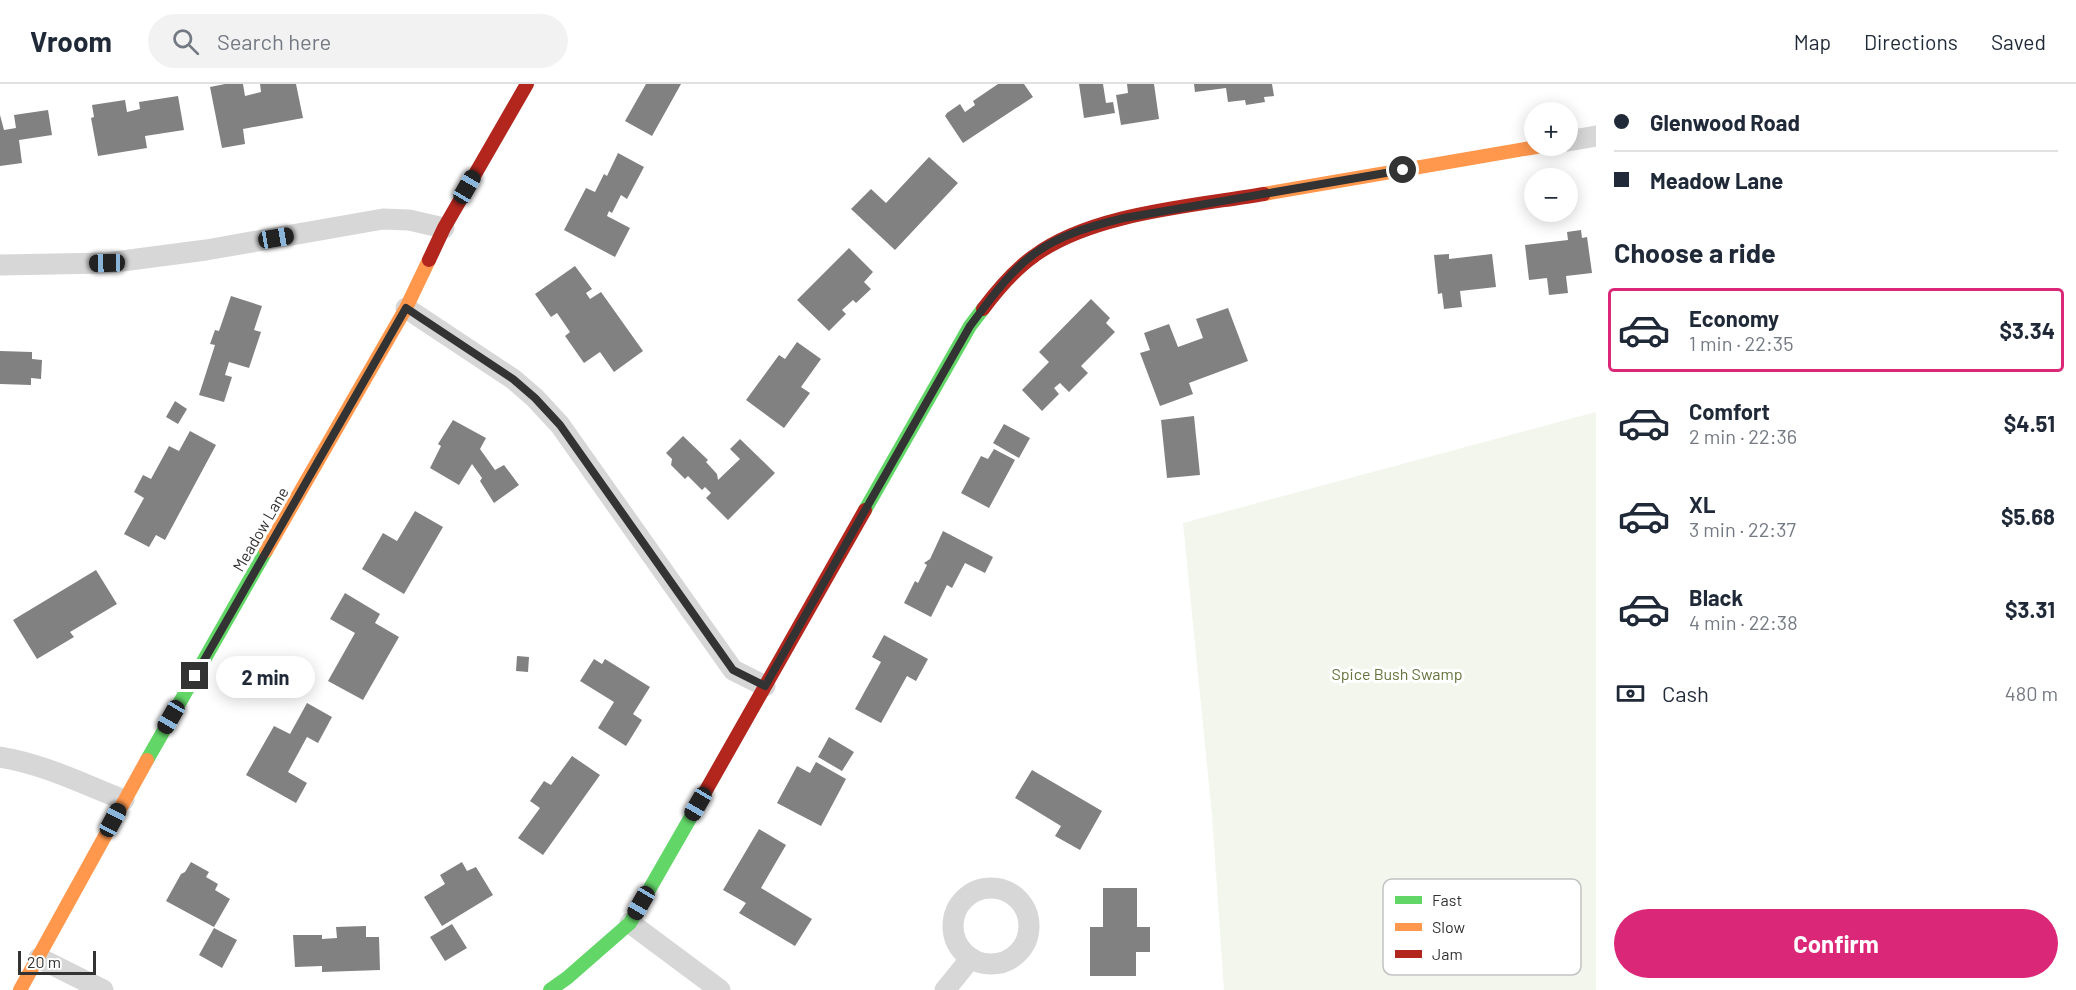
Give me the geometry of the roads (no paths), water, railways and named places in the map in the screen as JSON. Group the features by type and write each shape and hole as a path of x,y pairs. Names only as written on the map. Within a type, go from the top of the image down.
{"street":[{"name":"Meadow Lane","path":"20,990 124,800 406,308 444,228 527,84"},
{"path":"1578,139 1596,136"},
{"path":"550,990 630,923 970,326 1009,277 1035,254 1060,239 1087,228 1124,218 1524,149"},
{"path":"0,265 107,263 206,250 383,219 409,220 444,228"},
{"path":"406,308 497,367 535,398 560,425 733,670 765,686"},
{"path":"0,757 26,761 52,770 124,800"},
{"path":"630,923 720,990"},
{"path":"39,958 104,990"},
{"path":"945,990 971,958"}],"park label":[{"name":"Spice Bush Swamp","path":"1397,673"}]}
